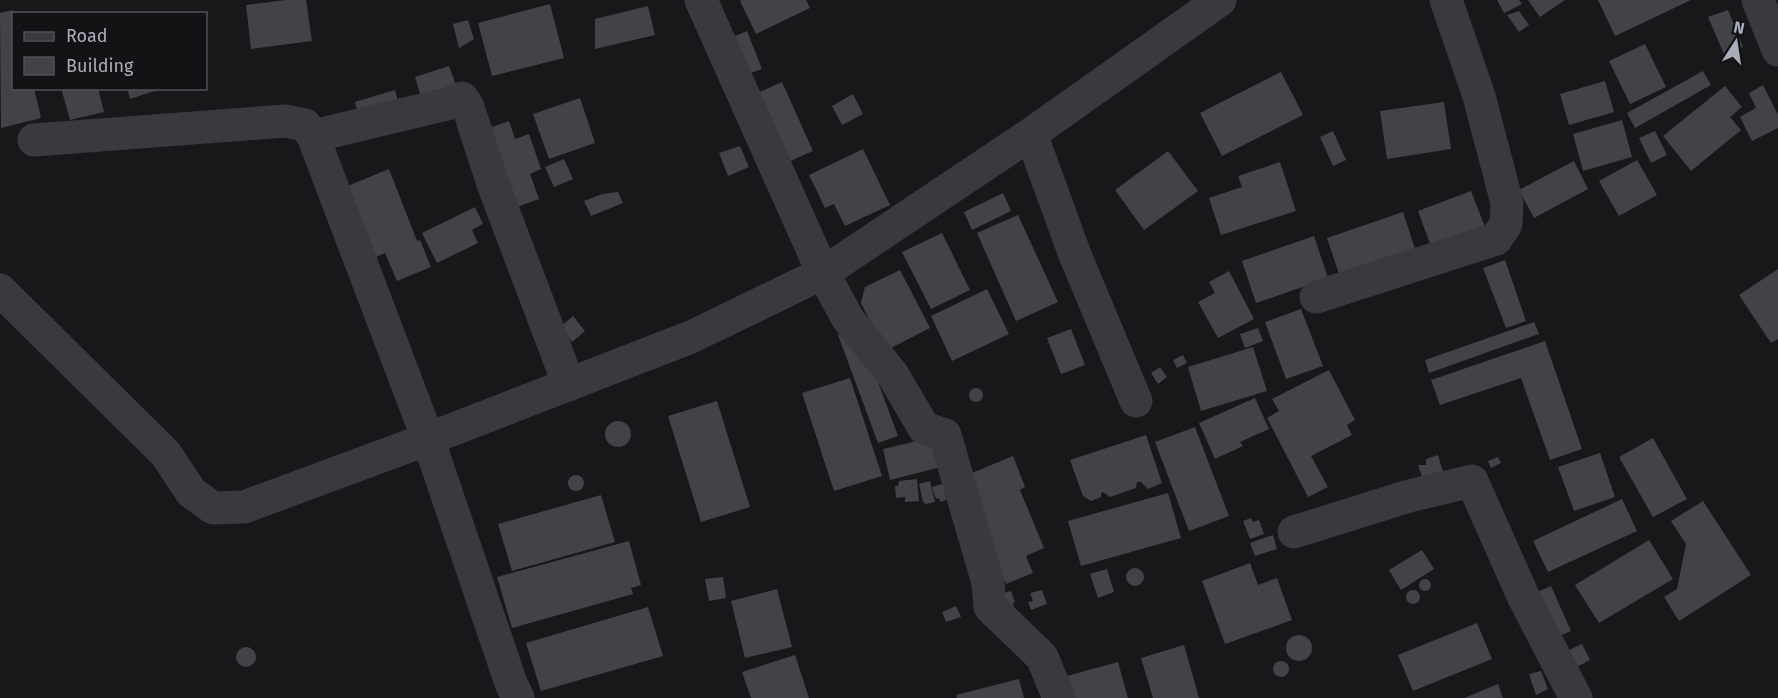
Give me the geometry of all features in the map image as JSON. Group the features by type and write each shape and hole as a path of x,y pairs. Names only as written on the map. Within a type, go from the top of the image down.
{"street":[{"path":"701,0 823,273 848,319 893,375 924,428 945,435 988,583 990,607 1042,657 1059,698"},
{"path":"0,290 166,454 191,492 213,508 244,507 428,439 691,337 823,273 1031,134 1220,0"},
{"path":"1316,297 1496,239 1506,224 1507,203 1479,96 1446,0"},
{"path":"1758,0 1778,50"},
{"path":"313,136 447,104 462,98 468,107 493,184 569,385"},
{"path":"34,140 285,121 305,125 313,136 428,439 518,698"},
{"path":"1031,134 1075,255 1136,401"},
{"path":"1294,532 1409,496 1472,481 1524,598 1576,698"}],"building":[{"path":"306,0 312,41 251,49 246,5"},
{"path":"806,0 810,8 756,34 740,1"},
{"path":"1497,0 1519,0 1522,4 1504,13"},
{"path":"1528,0 1565,0 1540,17"},
{"path":"1598,0 1691,0 1615,36"},
{"path":"550,4 564,58 492,76 478,23"},
{"path":"648,6 655,35 595,49 595,19"},
{"path":"13,10 12,90 34,90 41,118 1,128 0,13"},
{"path":"1728,10 1743,47 1724,54 1708,17"},
{"path":"1519,11 1529,25 1519,32 1507,15"},
{"path":"468,20 474,39 459,48 453,24"},
{"path":"747,31 762,69 745,75 730,38"},
{"path":"1645,44 1666,87 1630,104 1609,61"},
{"path":"449,66 457,88 422,100 415,77"},
{"path":"1703,71 1711,85 1635,128 1627,113"},
{"path":"1281,72 1303,115 1222,156 1200,113"},
{"path":"1605,81 1614,112 1569,125 1560,94"},
{"path":"782,82 813,151 786,163 755,94"},
{"path":"1763,85 1778,115 1778,128 1752,141 1740,117 1756,108 1749,93"},
{"path":"1725,86 1742,107 1730,117 1741,130 1691,171 1663,136"},
{"path":"62,90 98,90 104,112 70,120"},
{"path":"128,90 158,90 130,99"},
{"path":"395,90 399,105 359,117 355,102"},
{"path":"853,94 863,114 842,125 832,106"},
{"path":"580,98 595,143 549,159 533,114"},
{"path":"1444,102 1451,149 1387,159 1380,111"},
{"path":"1622,120 1632,157 1583,171 1573,134"},
{"path":"509,121 515,139 529,134 541,169 530,174 539,199 517,207 489,128"},
{"path":"1333,131 1346,160 1333,166 1320,137"},
{"path":"1655,131 1667,155 1651,163 1639,138"},
{"path":"740,146 749,167 728,176 719,153"},
{"path":"863,149 890,205 845,226 834,204 825,208 809,175"},
{"path":"1168,151 1198,191 1144,230 1115,190"},
{"path":"564,159 573,179 554,187 545,167"},
{"path":"1637,160 1657,195 1619,216 1599,181"},
{"path":"1574,161 1588,189 1534,218 1519,190"},
{"path":"1280,162 1296,211 1221,235 1209,198 1242,187 1238,176"},
{"path":"389,169 417,241 420,240 431,267 397,281 385,253 374,258 345,187"},
{"path":"1471,191 1487,232 1433,252 1418,211"},
{"path":"618,192 623,203 591,216 584,201 602,194"},
{"path":"1003,193 1011,211 972,230 964,212"},
{"path":"475,207 483,224 472,230 478,243 437,263 422,233"},
{"path":"1403,212 1416,252 1340,277 1327,238"},
{"path":"1018,215 1058,302 1016,321 977,233"},
{"path":"942,233 970,290 931,309 902,252"},
{"path":"1314,236 1328,278 1256,303 1242,261"},
{"path":"1505,260 1526,321 1506,328 1483,268"},
{"path":"1778,269 1778,339 1771,343 1739,295"},
{"path":"900,270 930,328 885,351 861,303 865,287"},
{"path":"1229,271 1254,319 1218,338 1198,302 1215,293 1209,282"},
{"path":"987,289 1009,334 952,361 931,316"},
{"path":"1301,309 1323,366 1286,379 1265,322"},
{"path":"573,316 585,331 572,342 560,327"},
{"path":"1534,322 1539,334 1429,373 1425,360"},
{"path":"1258,328 1263,341 1245,348 1240,334"},
{"path":"1071,329 1085,365 1061,374 1047,338"},
{"path":"852,330 864,344 898,436 878,443 838,335"},
{"path":"1545,341 1582,449 1550,460 1521,378 1440,405 1431,380"},
{"path":"1253,347 1267,391 1201,411 1188,367"},
{"path":"1183,355 1187,363 1177,368 1173,360"},
{"path":"1160,367 1167,377 1158,384 1151,373"},
{"path":"1329,370 1355,420 1347,425 1352,435 1311,456 1328,487 1308,497 1267,418 1279,411 1272,399"},
{"path":"850,378 882,476 834,491 802,393"},
{"path":"973,388 979,388 983,395 979,402 973,402 969,398 969,392"},
{"path":"1255,398 1269,429 1240,442 1243,446 1215,459 1199,423"},
{"path":"717,401 750,507 701,522 668,416"},
{"path":"618,421 627,425 631,434 627,443 618,447 609,443 605,434 609,425"},
{"path":"1195,427 1229,516 1189,531 1155,442"},
{"path":"1146,435 1162,483 1148,489 1141,482 1137,482 1136,488 1110,497 1103,492 1101,497 1091,501 1083,496 1070,460"},
{"path":"934,437 941,467 890,480 883,449"},
{"path":"1653,438 1687,499 1653,517 1619,457"},
{"path":"1600,453 1615,497 1574,511 1558,467"},
{"path":"1438,455 1445,479 1425,485 1418,465 1426,465 1426,459"},
{"path":"1013,456 1025,487 1020,490 1044,548 1026,556 1033,573 1006,584 962,477"},
{"path":"1498,457 1501,463 1491,468 1488,461"},
{"path":"573,475 579,475 584,483 582,489 573,491 568,486 568,480"},
{"path":"917,479 919,501 905,502 905,497 896,498 895,486 898,486 899,481"},
{"path":"930,481 935,502 926,504 923,502 919,484"},
{"path":"952,481 957,496 940,502 939,498 936,499 932,487"},
{"path":"1168,493 1181,538 1081,566 1068,521"},
{"path":"601,495 615,542 512,571 498,524"},
{"path":"1622,499 1637,531 1548,572 1533,541"},
{"path":"1703,501 1751,575 1679,621 1664,597 1677,589 1686,544 1671,521"},
{"path":"1251,518 1253,522 1259,520 1264,534 1250,539 1243,521"},
{"path":"1273,535 1277,549 1255,556 1250,543"},
{"path":"1649,540 1673,579 1599,623 1575,585"},
{"path":"629,541 641,585 631,588 633,594 512,628 497,577"},
{"path":"1422,550 1434,569 1401,590 1389,570"},
{"path":"1250,563 1258,585 1277,578 1292,620 1225,644 1202,581"},
{"path":"1131,568 1139,568 1144,573 1142,584 1131,586 1126,581 1126,573"},
{"path":"1107,569 1114,592 1098,598 1090,574"},
{"path":"723,577 726,598 709,601 705,579"},
{"path":"1425,579 1431,585 1425,591 1419,585"},
{"path":"1551,586 1571,631 1554,638 1535,593"},
{"path":"777,589 792,647 745,658 731,601"},
{"path":"1042,590 1047,604 1031,610 1028,602 1033,601 1030,593"},
{"path":"1413,590 1418,592 1420,597 1418,602 1413,604 1408,602 1406,597 1408,592"},
{"path":"1011,591 1015,602 1014,607 1001,612 995,596"},
{"path":"956,606 961,617 946,622 942,612"},
{"path":"648,607 663,656 541,691 526,643"},
{"path":"1477,623 1492,659 1413,691 1398,655"},
{"path":"1299,635 1308,639 1312,648 1308,657 1299,661 1290,657 1286,648 1290,639"},
{"path":"1582,644 1590,660 1573,669 1565,652"},
{"path":"1184,645 1199,698 1153,698 1141,658"},
{"path":"246,647 253,650 256,657 253,664 246,667 239,664 236,657 239,650"},
{"path":"795,655 809,698 751,698 742,672"},
{"path":"1281,661 1287,663 1289,669 1287,675 1281,677 1275,675 1273,669 1275,663"},
{"path":"1118,662 1128,698 1069,698 1063,677"},
{"path":"1541,671 1548,689 1536,695 1529,674"},
{"path":"1019,679 1024,698 957,698 956,695"},
{"path":"1498,684 1503,698 1464,698"}]}
